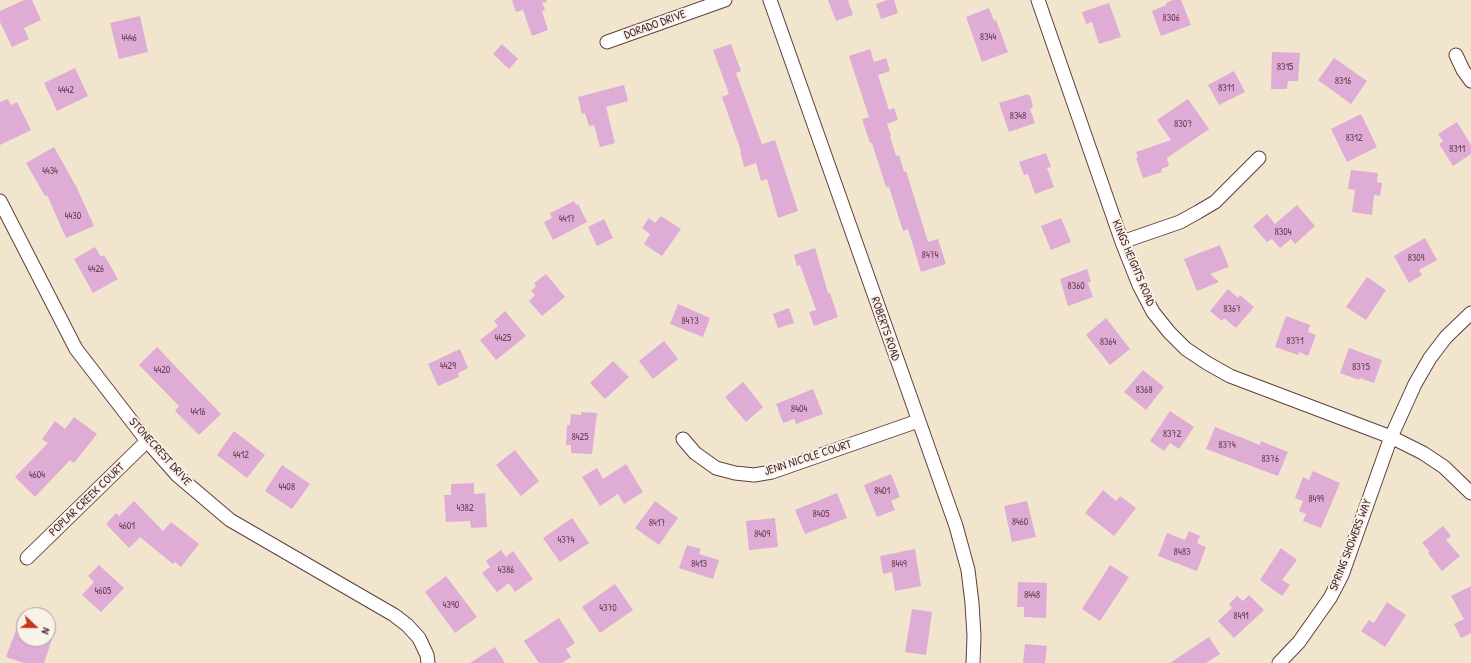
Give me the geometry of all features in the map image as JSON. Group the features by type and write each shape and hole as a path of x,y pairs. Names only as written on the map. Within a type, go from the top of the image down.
{"street":[{"name":"DORADO DRIVE","path":"607,42 725,0"},
{"name":"ROBERTS ROAD","path":"770,0 956,526 968,570 974,636 973,663"},
{"name":"KINGS HEIGHTS ROAD","path":"1038,0 1122,242 1139,285 1153,312 1169,332 1196,356 1230,376 1391,437 1423,453 1444,467 1471,492"},
{"path":"1456,55 1463,70 1471,81"},
{"path":"1122,242 1180,222 1209,205 1229,189 1260,158"},
{"name":"STONECREST DRIVE","path":"0,200 76,349 147,441 177,475 230,520 394,615 407,625 419,638 427,655 428,663"},
{"name":"SPRING SHOWERS WAY","path":"1279,663 1300,642 1330,598 1342,575 1391,437 1415,384 1430,358 1446,337 1471,313"},
{"name":"JENN NICOLE COURT","path":"683,439 695,453 716,468 735,473 754,475 772,472 918,421"},
{"name":"POPLAR CREEK COURT","path":"27,558 147,441"}],"building":[{"path":"24,0 32,0 41,20 24,28 29,39 12,47 0,22 0,11"},
{"path":"512,0 546,0 547,2 542,3 545,10 542,11 548,30 532,36 523,10 516,12"},
{"path":"828,0 848,0 853,15 836,21"},
{"path":"887,0 894,0 898,13 881,19 876,4"},
{"path":"1173,0 1181,0 1191,25 1161,36 1152,11"},
{"path":"1109,3 1121,37 1099,44 1092,22 1086,24 1082,12"},
{"path":"989,8 994,21 996,20 1008,52 982,62 966,17"},
{"path":"140,16 148,52 119,59 110,23"},
{"path":"502,44 518,59 509,69 493,54"},
{"path":"731,44 741,71 736,73 762,144 775,140 798,211 778,218 767,179 761,181 756,163 744,167 741,151 722,97 729,94 713,50"},
{"path":"870,49 874,62 886,58 890,71 878,75 889,110 894,108 898,120 887,124 890,136 896,156 899,155 904,172 906,171 928,242 938,239 946,264 921,272 908,229 903,231 889,187 886,187 872,143 870,143 862,119 869,117 849,56"},
{"path":"1272,52 1300,53 1298,81 1288,81 1287,89 1271,89"},
{"path":"1334,58 1367,81 1351,104 1318,80"},
{"path":"75,68 88,96 57,111 44,83"},
{"path":"1234,71 1245,92 1219,105 1208,85"},
{"path":"624,85 628,101 606,107 615,143 600,147 594,125 589,126 585,113 582,114 578,97"},
{"path":"1028,94 1031,98 1033,108 1030,109 1035,123 1009,132 999,103"},
{"path":"8,99 11,105 17,102 31,130 0,145 0,102"},
{"path":"1188,99 1209,129 1167,158 1169,166 1161,169 1162,172 1143,178 1136,158 1138,157 1136,152 1171,140 1157,120"},
{"path":"1361,114 1377,147 1347,162 1331,129"},
{"path":"1457,122 1471,145 1471,154 1453,166 1439,144 1443,141 1438,134"},
{"path":"54,147 77,188 94,226 66,238 47,195 45,196 26,163"},
{"path":"1046,153 1051,167 1047,168 1054,187 1035,194 1028,174 1024,175 1019,162"},
{"path":"1351,170 1378,173 1377,182 1382,183 1380,196 1374,195 1372,215 1352,212 1355,190 1348,189"},
{"path":"574,201 576,205 578,204 587,222 553,240 544,222 552,218 550,213"},
{"path":"1297,205 1315,226 1295,244 1291,239 1280,248 1272,239 1267,242 1253,226 1267,214 1275,224"},
{"path":"661,216 681,229 662,256 644,244 650,234 642,228 649,218 655,223"},
{"path":"1061,218 1071,242 1051,250 1041,226"},
{"path":"604,219 613,238 597,246 588,227"},
{"path":"1425,238 1437,260 1419,270 1422,275 1409,283 1394,256"},
{"path":"1220,245 1229,267 1210,274 1219,282 1197,291 1184,259"},
{"path":"95,247 101,257 104,255 118,279 93,293 74,259"},
{"path":"815,248 828,293 830,293 838,317 814,326 809,312 816,310 800,265 797,266 794,255"},
{"path":"1087,269 1091,281 1088,283 1093,297 1068,306 1060,279"},
{"path":"546,274 565,297 542,316 529,301 535,295 531,291 536,286 534,283"},
{"path":"1367,277 1386,290 1366,320 1346,307"},
{"path":"1228,289 1238,298 1240,295 1254,307 1236,328 1224,318 1222,321 1210,311"},
{"path":"678,304 710,318 703,337 670,324"},
{"path":"789,308 794,323 778,328 773,314"},
{"path":"505,311 526,336 496,360 480,340 498,326 494,321"},
{"path":"1286,316 1310,325 1308,332 1316,335 1308,356 1299,352 1298,355 1275,347"},
{"path":"1106,318 1130,349 1110,365 1086,335"},
{"path":"664,341 678,359 653,379 639,361"},
{"path":"157,347 221,414 199,435 175,411 179,406 139,365"},
{"path":"1349,348 1382,360 1374,383 1360,378 1359,380 1340,373"},
{"path":"460,349 468,368 458,373 459,377 438,386 428,364"},
{"path":"613,361 629,377 605,399 590,383"},
{"path":"1143,370 1164,387 1146,410 1124,392"},
{"path":"743,382 763,407 746,422 725,397"},
{"path":"813,389 823,414 796,424 794,419 783,423 776,404"},
{"path":"1170,411 1194,427 1179,449 1170,443 1164,451 1150,441"},
{"path":"581,412 597,413 592,454 571,453 571,445 566,445 567,425 570,425 571,414 581,415"},
{"path":"74,417 97,434 74,463 70,460 35,497 15,477 48,443 42,439 55,421 65,429"},
{"path":"1215,427 1260,445 1261,441 1288,452 1278,476 1206,449"},
{"path":"234,431 265,455 247,478 217,455"},
{"path":"515,450 539,481 521,496 496,465"},
{"path":"626,464 643,492 624,504 618,494 600,506 582,477 597,468 603,479"},
{"path":"282,465 310,484 292,509 265,491"},
{"path":"1313,471 1340,483 1321,528 1303,521 1306,514 1299,511 1303,501 1295,498 1303,477 1309,480"},
{"path":"891,474 900,497 891,501 895,510 877,517 864,485"},
{"path":"474,483 474,494 485,493 487,527 471,528 470,521 446,522 444,495 451,495 451,484"},
{"path":"1103,490 1116,501 1120,496 1136,508 1114,536 1085,513"},
{"path":"837,493 847,518 805,534 795,510"},
{"path":"134,501 163,531 171,522 199,544 181,567 175,562 173,564 140,537 129,548 106,524 116,513 119,516"},
{"path":"655,501 678,518 659,545 635,528"},
{"path":"1027,501 1036,537 1012,542 1004,506"},
{"path":"572,518 589,543 560,562 543,538"},
{"path":"775,518 778,547 749,550 746,521"},
{"path":"1443,526 1451,536 1446,540 1460,556 1442,571 1428,553 1430,552 1422,543"},
{"path":"1189,531 1200,536 1197,543 1206,547 1197,571 1158,556 1167,533 1185,540"},
{"path":"687,545 701,549 699,554 719,560 713,579 679,568"},
{"path":"1281,548 1297,560 1282,580 1290,585 1282,596 1260,580"},
{"path":"915,549 921,586 895,591 892,572 883,574 880,556"},
{"path":"501,550 506,557 513,551 533,579 515,592 509,583 497,592 482,573 490,567 486,561"},
{"path":"99,565 124,588 101,612 82,595 94,582 88,576"},
{"path":"1110,565 1129,577 1100,621 1082,609"},
{"path":"446,576 477,617 455,633 425,592"},
{"path":"1018,582 1047,583 1046,618 1024,617 1024,607 1017,607"},
{"path":"615,584 633,610 600,633 582,607"},
{"path":"1471,586 1471,633 1461,638 1454,624 1464,619 1451,596"},
{"path":"1249,595 1264,610 1234,638 1218,621 1232,608 1229,604 1237,596 1243,601"},
{"path":"1387,602 1406,615 1385,647 1361,631 1369,620 1374,623"},
{"path":"912,609 932,612 926,655 905,652"},
{"path":"559,618 575,643 566,649 571,657 562,663 539,663 524,641"},
{"path":"16,630 16,647 49,647 44,663 24,663 6,657"},
{"path":"1209,637 1220,654 1206,663 1170,663"},
{"path":"1025,644 1047,646 1045,663 1023,663"},
{"path":"495,647 505,663 470,663"}]}
